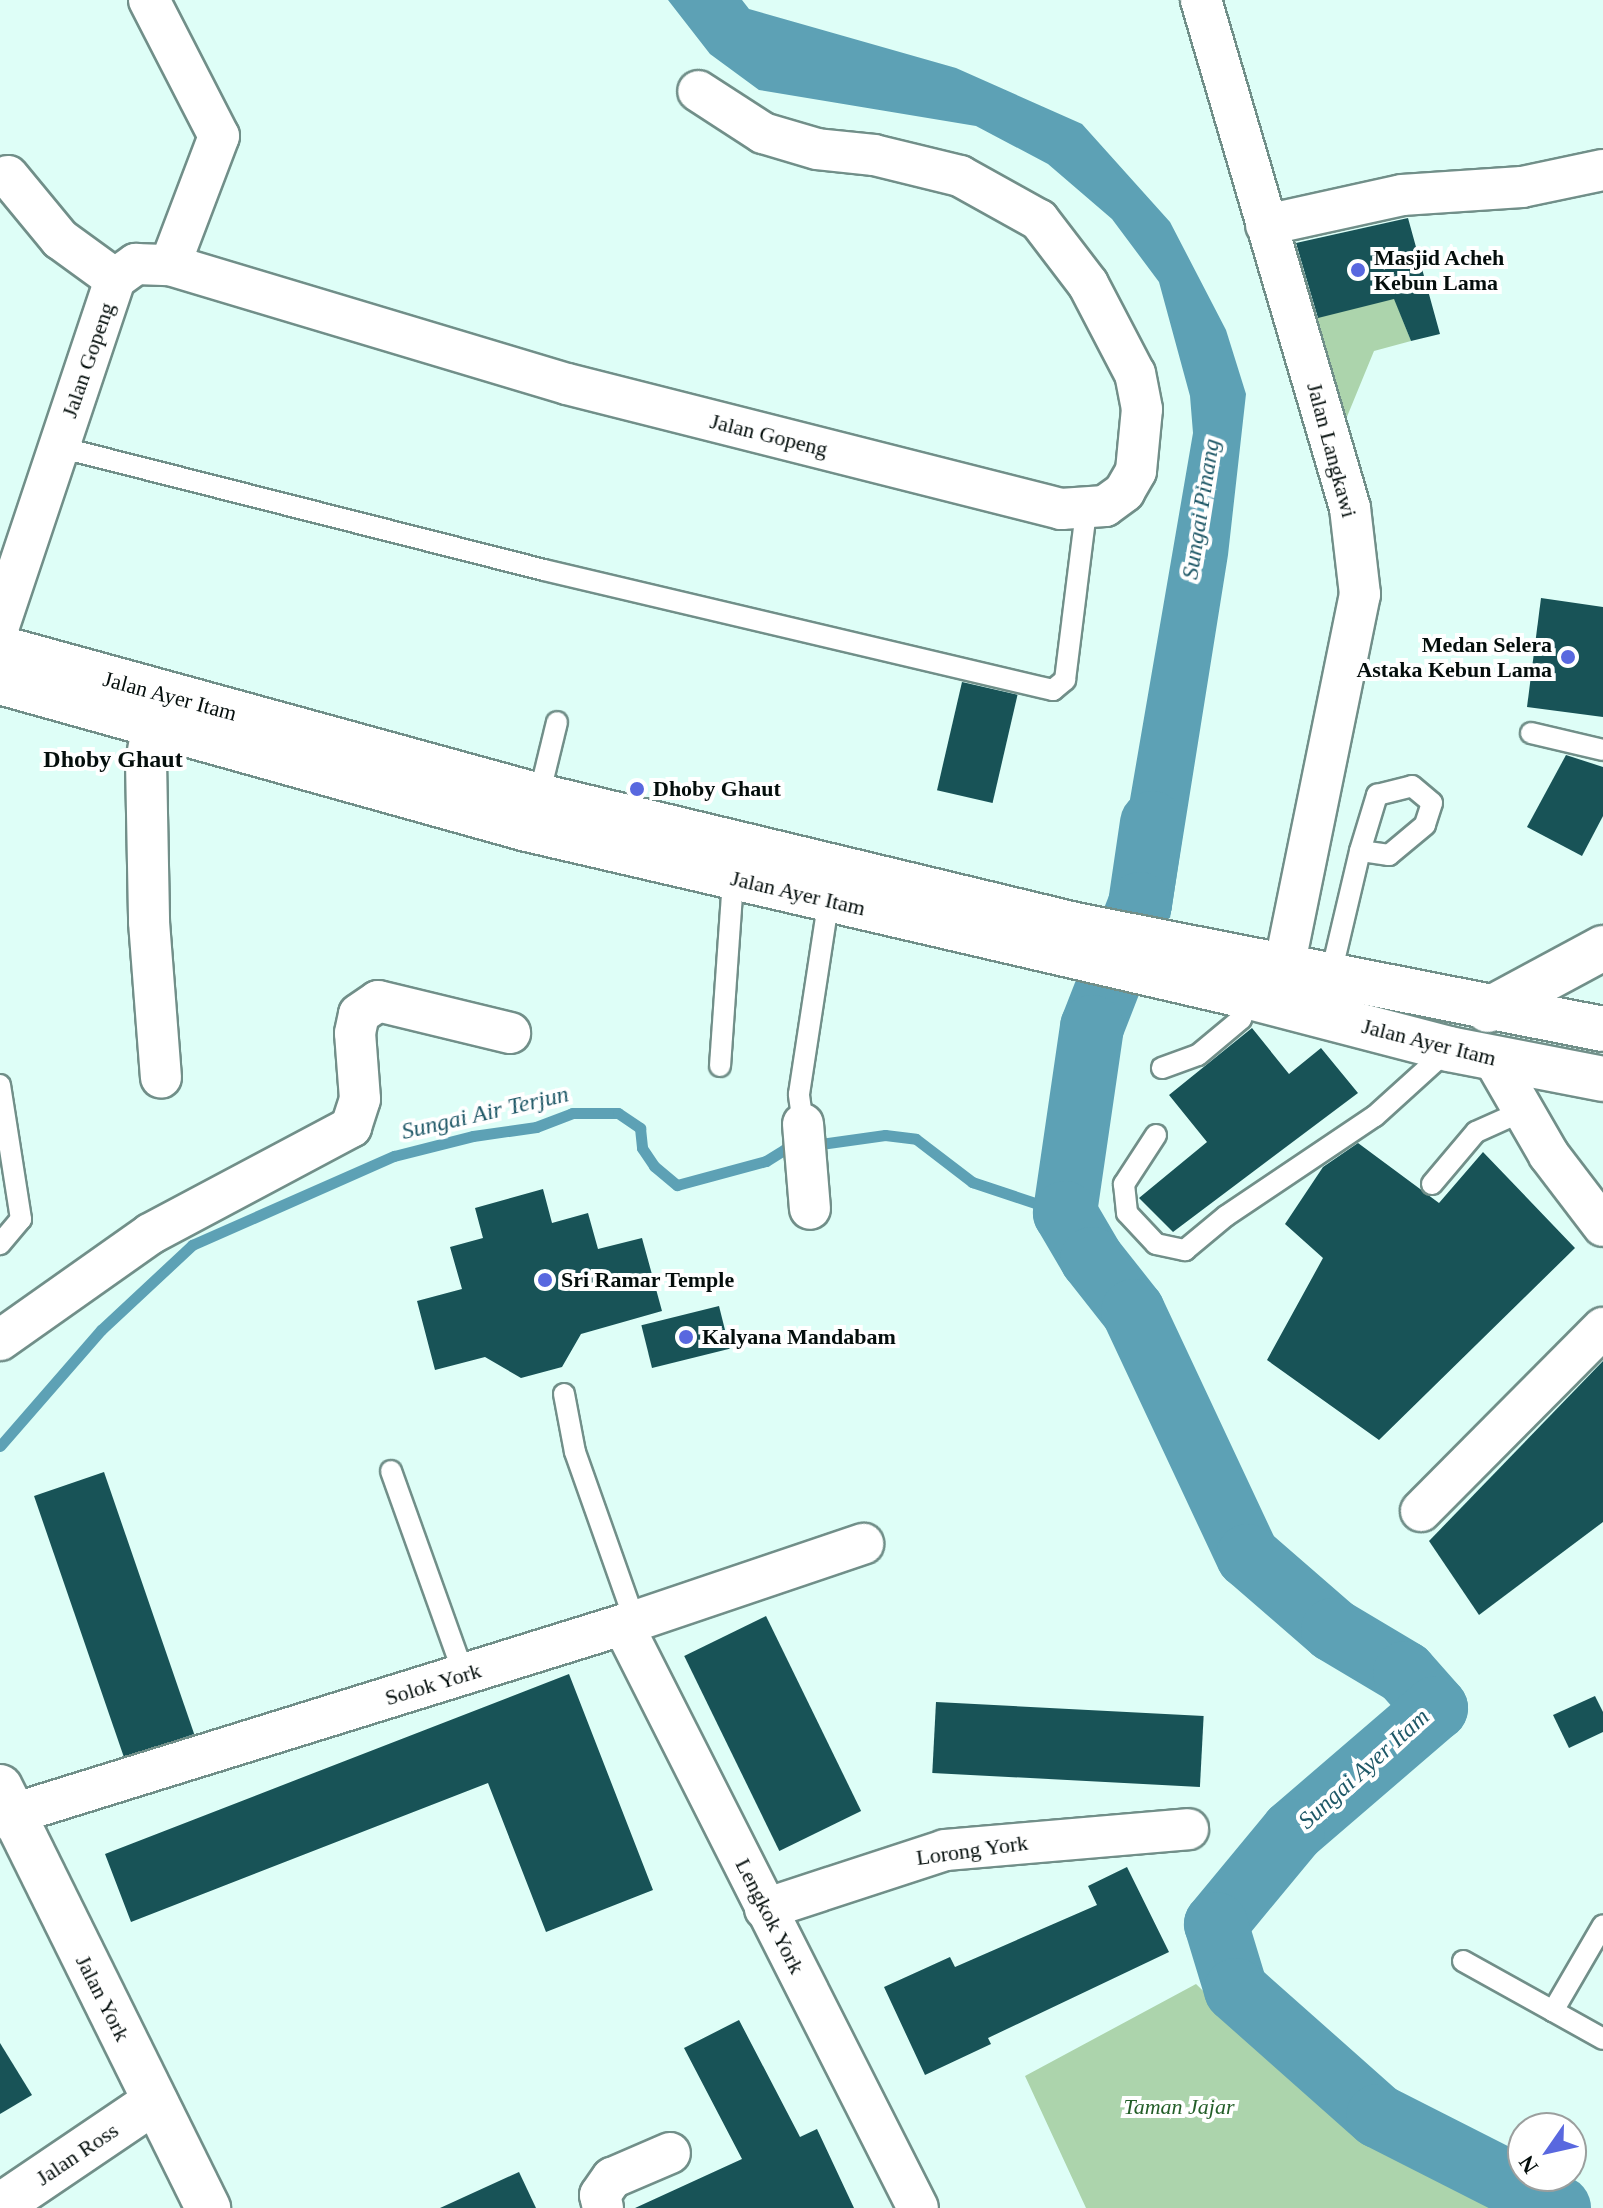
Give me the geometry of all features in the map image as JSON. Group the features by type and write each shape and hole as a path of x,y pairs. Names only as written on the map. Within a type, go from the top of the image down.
{"main road":[{"name":"Jalan Ayer Itam","path":"0,648 1068,941"},
{"name":"Jalan Ayer Itam","path":"0,682 152,728 733,879 1202,968 1449,1049 1603,1079"},
{"path":"1488,1010 1603,948"},
{"name":"Jalan Ayer Itam","path":"1270,990 1330,978 1488,1010 1603,1029"},
{"name":"Jalan York","path":"4,1806 208,2208"},
{"name":"Jalan Ross","path":"0,2206 155,2101"}],"street":[{"path":"149,0 219,136 170,265"},
{"name":"Jalan Langkawi","path":"1201,0 1350,508 1360,594 1270,990"},
{"path":"698,91 763,133 817,149 874,155 960,176 1039,220 1088,284 1127,351 1142,409 1136,471 1115,499 1086,511"},
{"path":"1266,225 1402,195 1522,187 1603,170"},
{"path":"8,176 60,239 115,279"},
{"name":"Jalan Gopeng","path":"0,623 115,279 136,264 170,265 567,384 1086,511"},
{"path":"152,728 146,761 149,908 161,1078"},
{"path":"0,1340 150,1234 351,1127 360,1099 355,1033 359,1014 378,1001 510,1033"},
{"path":"1493,1058 1523,1111 1603,1226"},
{"path":"803,1124 804,1166 810,1209"},
{"path":"1421,1511 1603,1328"},
{"name":"Solok York","path":"4,1806 464,1675 863,1544"},
{"name":"Lengkok York","path":"629,1623 765,1909 918,2208"},
{"name":"Lorong York","path":"765,1909 945,1850 1188,1829"},
{"path":"603,2208 600,2195 612,2178 670,2153"}],"lane":[{"path":"59,447 544,570 1053,690 1065,680 1086,511"},
{"path":"539,796 557,722"},
{"path":"1531,733 1603,750"},
{"path":"1330,978 1360,851"},
{"path":"720,1066 733,879"},
{"path":"803,1124 799,1094 829,899"},
{"path":"1162,1068 1198,1055 1270,990"},
{"path":"1156,1135 1124,1184 1127,1213 1156,1244 1185,1250 1226,1216 1375,1116 1449,1049"},
{"path":"0,1085 21,1219 0,1244"},
{"path":"1432,1184 1476,1132 1523,1111"},
{"path":"564,1394 575,1452 629,1623"},
{"path":"391,1471 464,1675"},
{"path":"1553,2011 1603,1925"},
{"path":"1463,1961 1603,2039"}],"green space":[{"path":"1393,295 1411,341 1374,351 1344,424 1306,321"},
{"name":"Taman Jajar","path":"1196,1984 1344,2127 1506,2208 1086,2208 1025,2076"}],"water":[{"name":"Sungai Pinang","path":"668,0 742,0 749,9 956,68 1082,124 1170,222 1226,330 1246,394 1228,555 1170,918 1112,904 1193,433 1190,396 1159,282 1112,219 1048,164 976,126 759,90 710,54"}],"building":[{"name":"Masjid Acheh Kebun Lama","path":"1408,218 1440,334 1411,341 1394,299 1318,318 1296,243"},
{"name":"Medan Selera Astaka Kebun Lama","path":"1541,598 1603,607 1603,717 1527,707"},
{"path":"962,682 1018,695 993,803 937,790"},
{"path":"1566,755 1603,767 1603,816 1582,856 1527,827"},
{"path":"1252,1028 1289,1074 1321,1048 1358,1093 1173,1232 1139,1198 1207,1142 1169,1095"},
{"path":"1358,1143 1439,1203 1483,1152 1575,1248 1379,1440 1267,1360 1323,1258 1285,1224 1323,1167"},
{"name":"Sri Ramar Temple","path":"543,1189 552,1223 588,1213 598,1249 642,1238 662,1311 581,1334 562,1367 521,1378 485,1357 435,1370 417,1301 462,1289 450,1247 483,1238 475,1208"},
{"name":"Kalyana Mandabam","path":"719,1306 730,1349 652,1368 641,1325"},
{"path":"1603,1361 1603,1522 1479,1615 1429,1541"},
{"path":"104,1472 194,1734 124,1758 34,1496"},
{"path":"766,1616 861,1811 779,1851 684,1656"},
{"path":"569,1674 653,1890 546,1932 488,1783 131,1922 105,1854"},
{"path":"1595,1696 1603,1712 1603,1732 1569,1748 1553,1715"},
{"path":"936,1702 1204,1716 1200,1787 932,1773"},
{"path":"1127,1867 1169,1952 988,2038 991,2044 925,2075 884,1987 950,1957 955,1967 1097,1905 1088,1886"},
{"path":"739,2020 800,2137 817,2129 854,2208 635,2208 742,2159 684,2048"},
{"path":"0,2043 32,2095 0,2114"},
{"path":"519,2172 536,2208 440,2208"}],"waterway":[{"name":"Sungai Ayer Itam","path":"1152,823 1140,904 1092,1027 1065,1213 1092,1259 1133,1311 1248,1556 1333,1630 1405,1673 1436,1708 1293,1831 1216,1924 1236,1990 1378,2116 1559,2208"},
{"name":"Sungai Air Terjun","path":"0,1446 101,1330 192,1245 394,1156 473,1136 536,1127 572,1113 618,1113 640,1128 642,1148 654,1166 677,1185 766,1161 785,1149 885,1135 916,1139 972,1182 1065,1213"}],"place":[{"name":"Masjid Acheh Kebun Lama","path":"1358,270"},
{"name":"Medan Selera Astaka Kebun Lama","path":"1568,657"},
{"name":"Dhoby Ghaut","path":"637,789"},
{"name":"Sri Ramar Temple","path":"545,1280"},
{"name":"Kalyana Mandabam","path":"686,1337"}],"district":[{"name":"Dhoby Ghaut","path":"113,760"}]}
